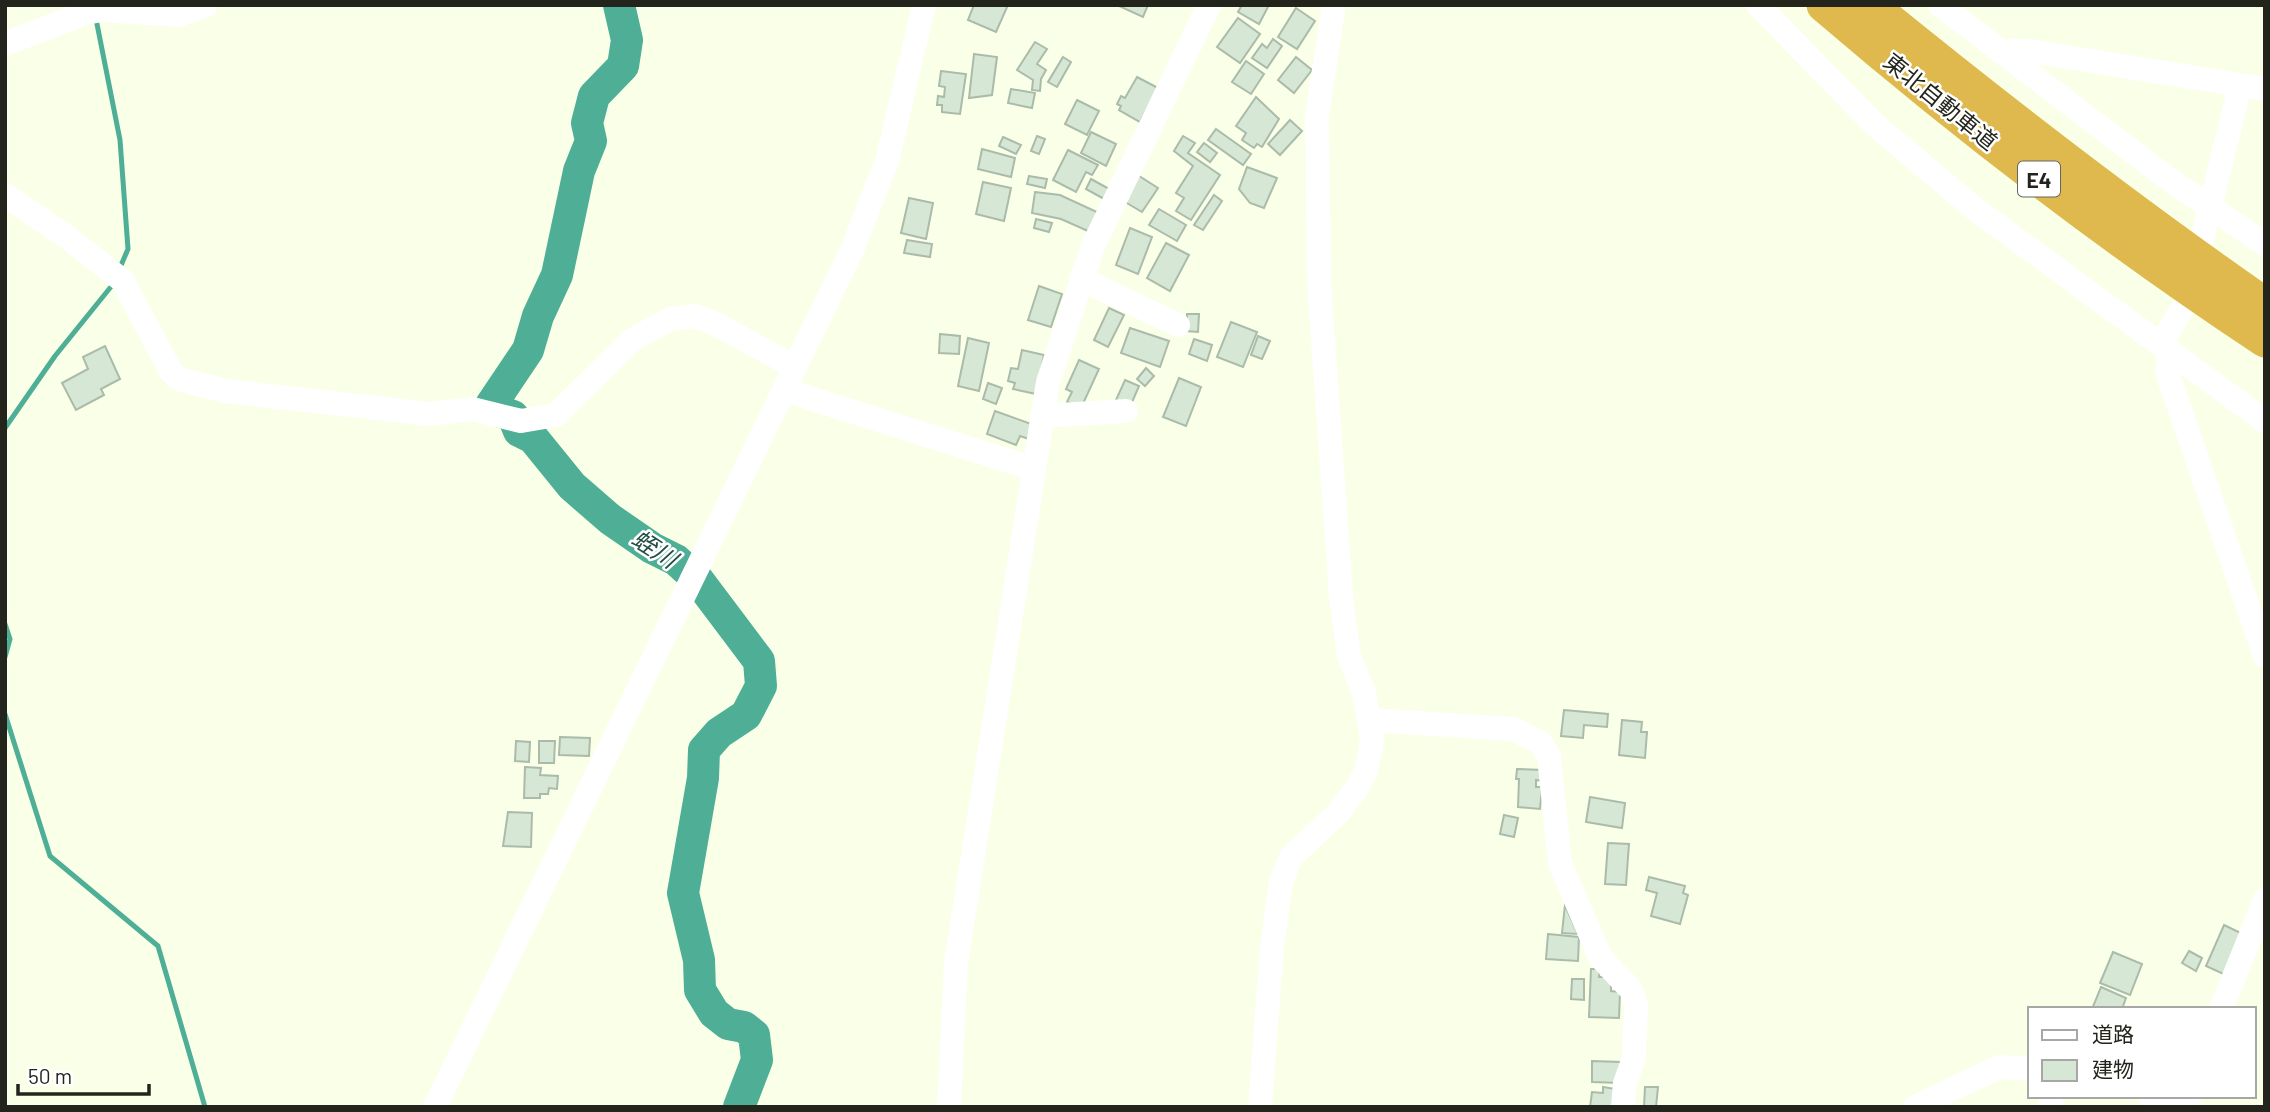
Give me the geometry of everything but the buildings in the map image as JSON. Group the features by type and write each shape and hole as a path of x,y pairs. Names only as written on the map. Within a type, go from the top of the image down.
{"highway":[{"name":"東北自動車道","path":"1824,5 1900,71 2052,190 2265,340"},
{"name":"東北自動車道","path":"1870,5 2019,127 2150,225 2265,304"}],"street":[{"path":"5,44 93,12 179,15 206,5"},
{"path":"435,1107 852,250 887,161 925,5"},
{"path":"949,1107 956,963 1048,382 1093,246 1209,5"},
{"path":"1260,1107 1272,947 1281,882 1291,857 1307,839 1337,814 1357,788 1371,754 1370,720 1364,693 1349,656 1341,597 1319,282 1317,116 1334,5"},
{"path":"1758,5 1874,124 1904,149 2030,251 2265,421"},
{"path":"1940,5 2170,180 2265,244"},
{"path":"2007,55 2013,51 2030,51 2253,88 2202,240"},
{"path":"5,195 117,275 178,379 226,391 429,414 472,409 516,421 555,415 632,341 670,319 695,316 714,323 795,367"},
{"path":"1081,279 1178,325"},
{"path":"2180,312 2165,347 2167,372 2265,656"},
{"path":"784,390 1034,469"},
{"path":"1042,416 1126,411"},
{"path":"1370,720 1513,729 1541,743 1549,757 1560,863 1600,957 1632,990 1636,1005 1634,1058 1625,1083 1623,1107"},
{"path":"2222,1007 2265,900"},
{"path":"1915,1107 1999,1067 2028,1069"},
{"path":"2159,1098 2180,1103 2187,1098"}],"waterway":[{"name":"蛭川","path":"619,5 627,40 623,66 594,96 587,123 591,141 579,171 557,275 538,316 528,350 491,405 496,410 513,416 519,431 533,438 572,486 610,519 652,548 676,560 698,580 759,661 761,686 746,715 719,733 704,750 703,778 683,893 699,960 700,990 714,1013 728,1024 744,1027 754,1035 757,1060 739,1107"},
{"path":"96,19 120,140 128,249 119,270"},
{"path":"5,428 55,356 114,283"},
{"path":"5,624 10,639 5,657"},
{"path":"5,714 50,856 158,946 205,1107"}]}
